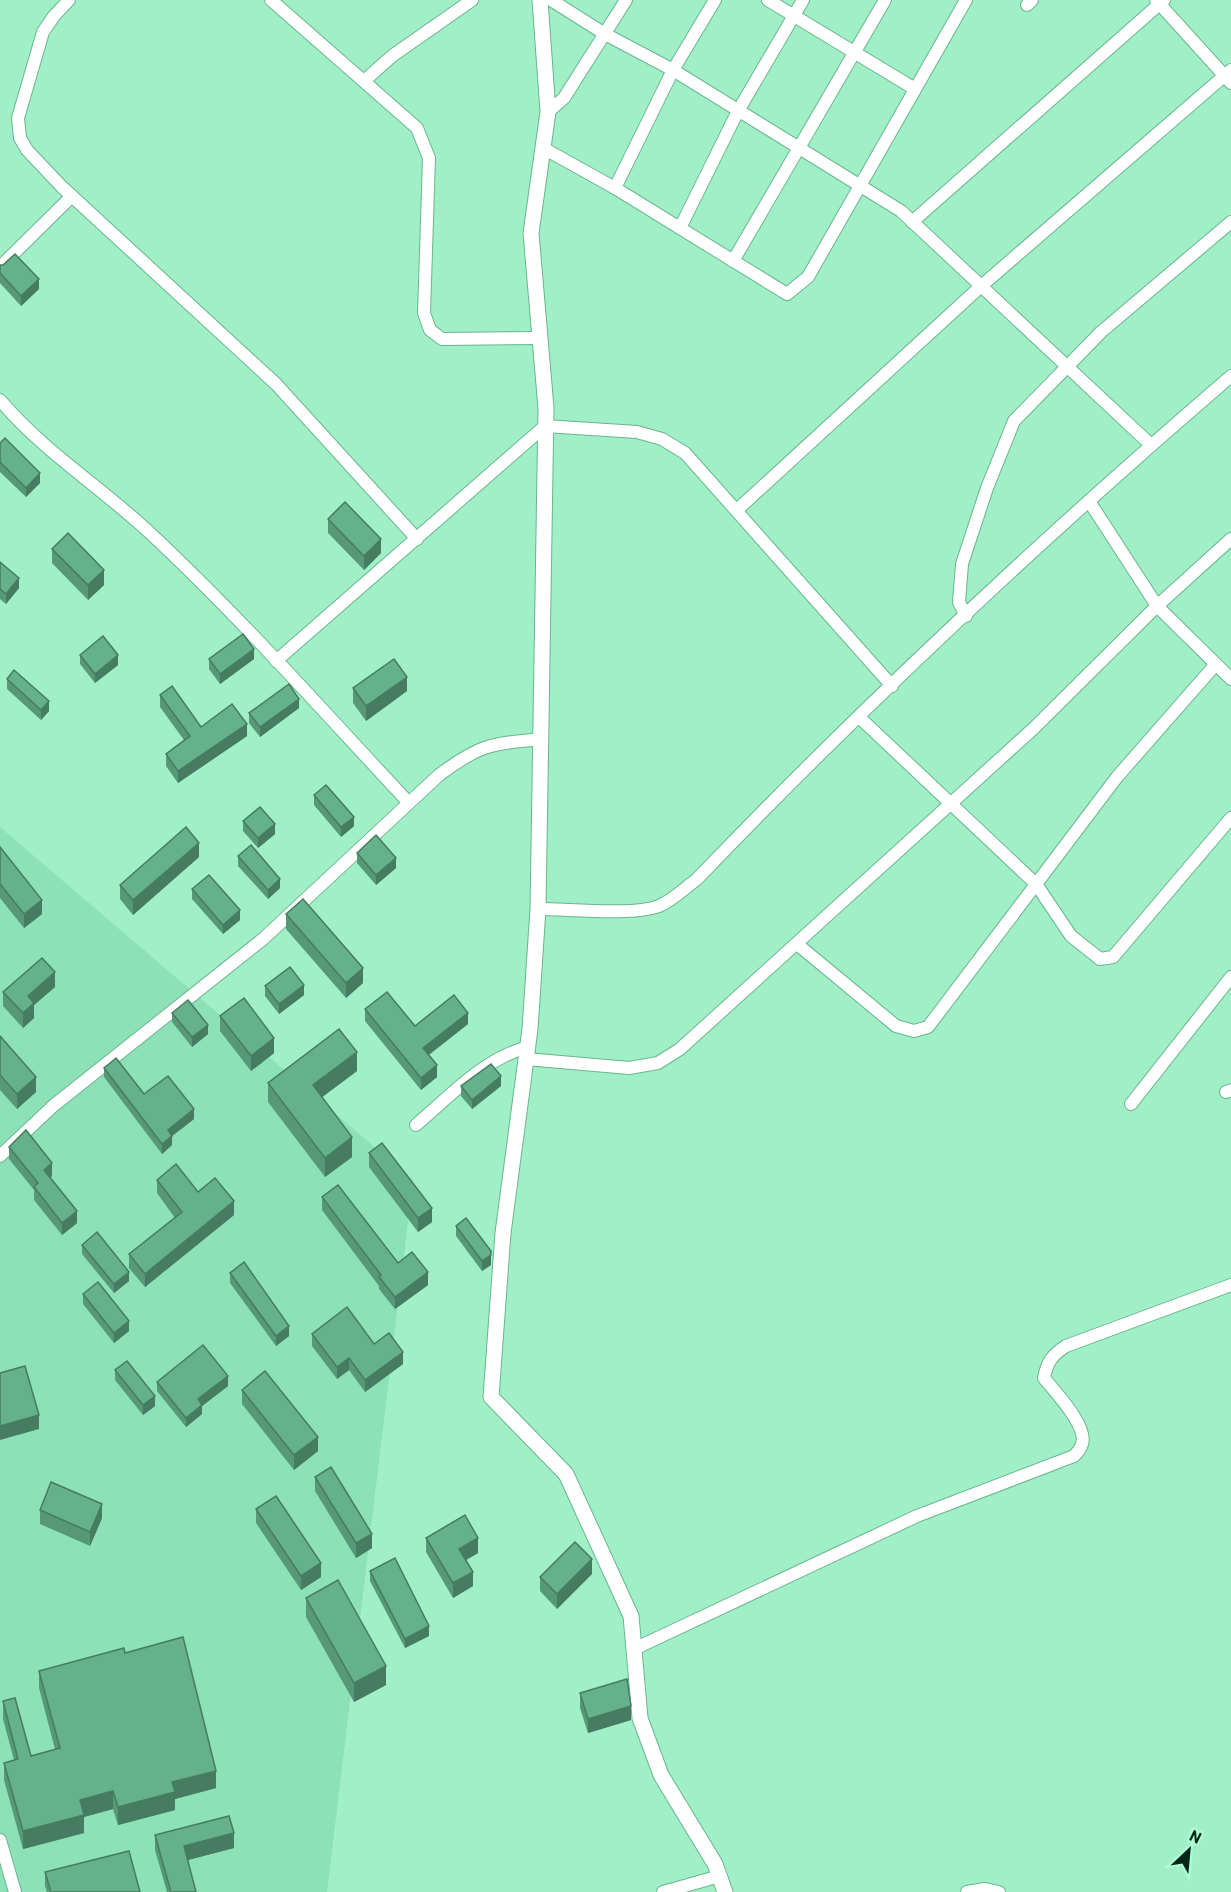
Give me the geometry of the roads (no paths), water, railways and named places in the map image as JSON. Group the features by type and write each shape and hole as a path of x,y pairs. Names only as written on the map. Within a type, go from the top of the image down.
{"street":[{"path":"69,0 54,16 44,32 18,118 20,138 27,150 72,196 276,384 417,538"},
{"path":"271,0 417,128 429,158 424,313 430,330 442,339 540,338"},
{"path":"364,81 392,56 472,0"},
{"path":"540,0 548,112 531,233 545,426 538,909 527,1053 503,1233 491,1397 566,1474 631,1616 640,1718 661,1775 716,1864 725,1892"},
{"path":"551,0 605,34 673,70 901,211 1151,445"},
{"path":"548,112 564,98 626,0"},
{"path":"615,188 673,70 715,0"},
{"path":"768,0 915,89"},
{"path":"680,228 738,111 803,0"},
{"path":"733,261 885,0"},
{"path":"543,148 615,188 787,294 808,277 966,0"},
{"path":"737,510 980,287 1229,76 1159,1 912,222"},
{"path":"0,267 72,196"},
{"path":"966,616 959,602 962,564 1014,421 1101,332 1231,222"},
{"path":"538,909 634,910 658,906 674,897 697,879 966,616 1089,501 1231,376"},
{"path":"0,400 57,457 148,532 276,661 409,803"},
{"path":"276,661 545,426 637,432 662,439 685,453 892,686"},
{"path":"1089,501 1157,606 1231,679"},
{"path":"416,1125 493,1061 509,1052 629,1068 658,1063 680,1049 1034,728 1157,606 1231,540"},
{"path":"797,944 896,1026 914,1031 928,1027 1117,777 1216,664"},
{"path":"860,718 1036,884 1071,936 1091,955 1100,959 1113,957 1231,818"},
{"path":"0,1156 53,1107 263,939 409,803 467,754 489,744 541,739"},
{"path":"1131,1104 1231,977"},
{"path":"634,1649 916,1516 1074,1456 1082,1445 1082,1435 1075,1418 1044,1378 1046,1367 1053,1355 1066,1346 1231,1285"},
{"path":"0,1840 15,1892"},
{"path":"663,1892 720,1876"},
{"path":"968,1892 985,1889 999,1892"}]}
